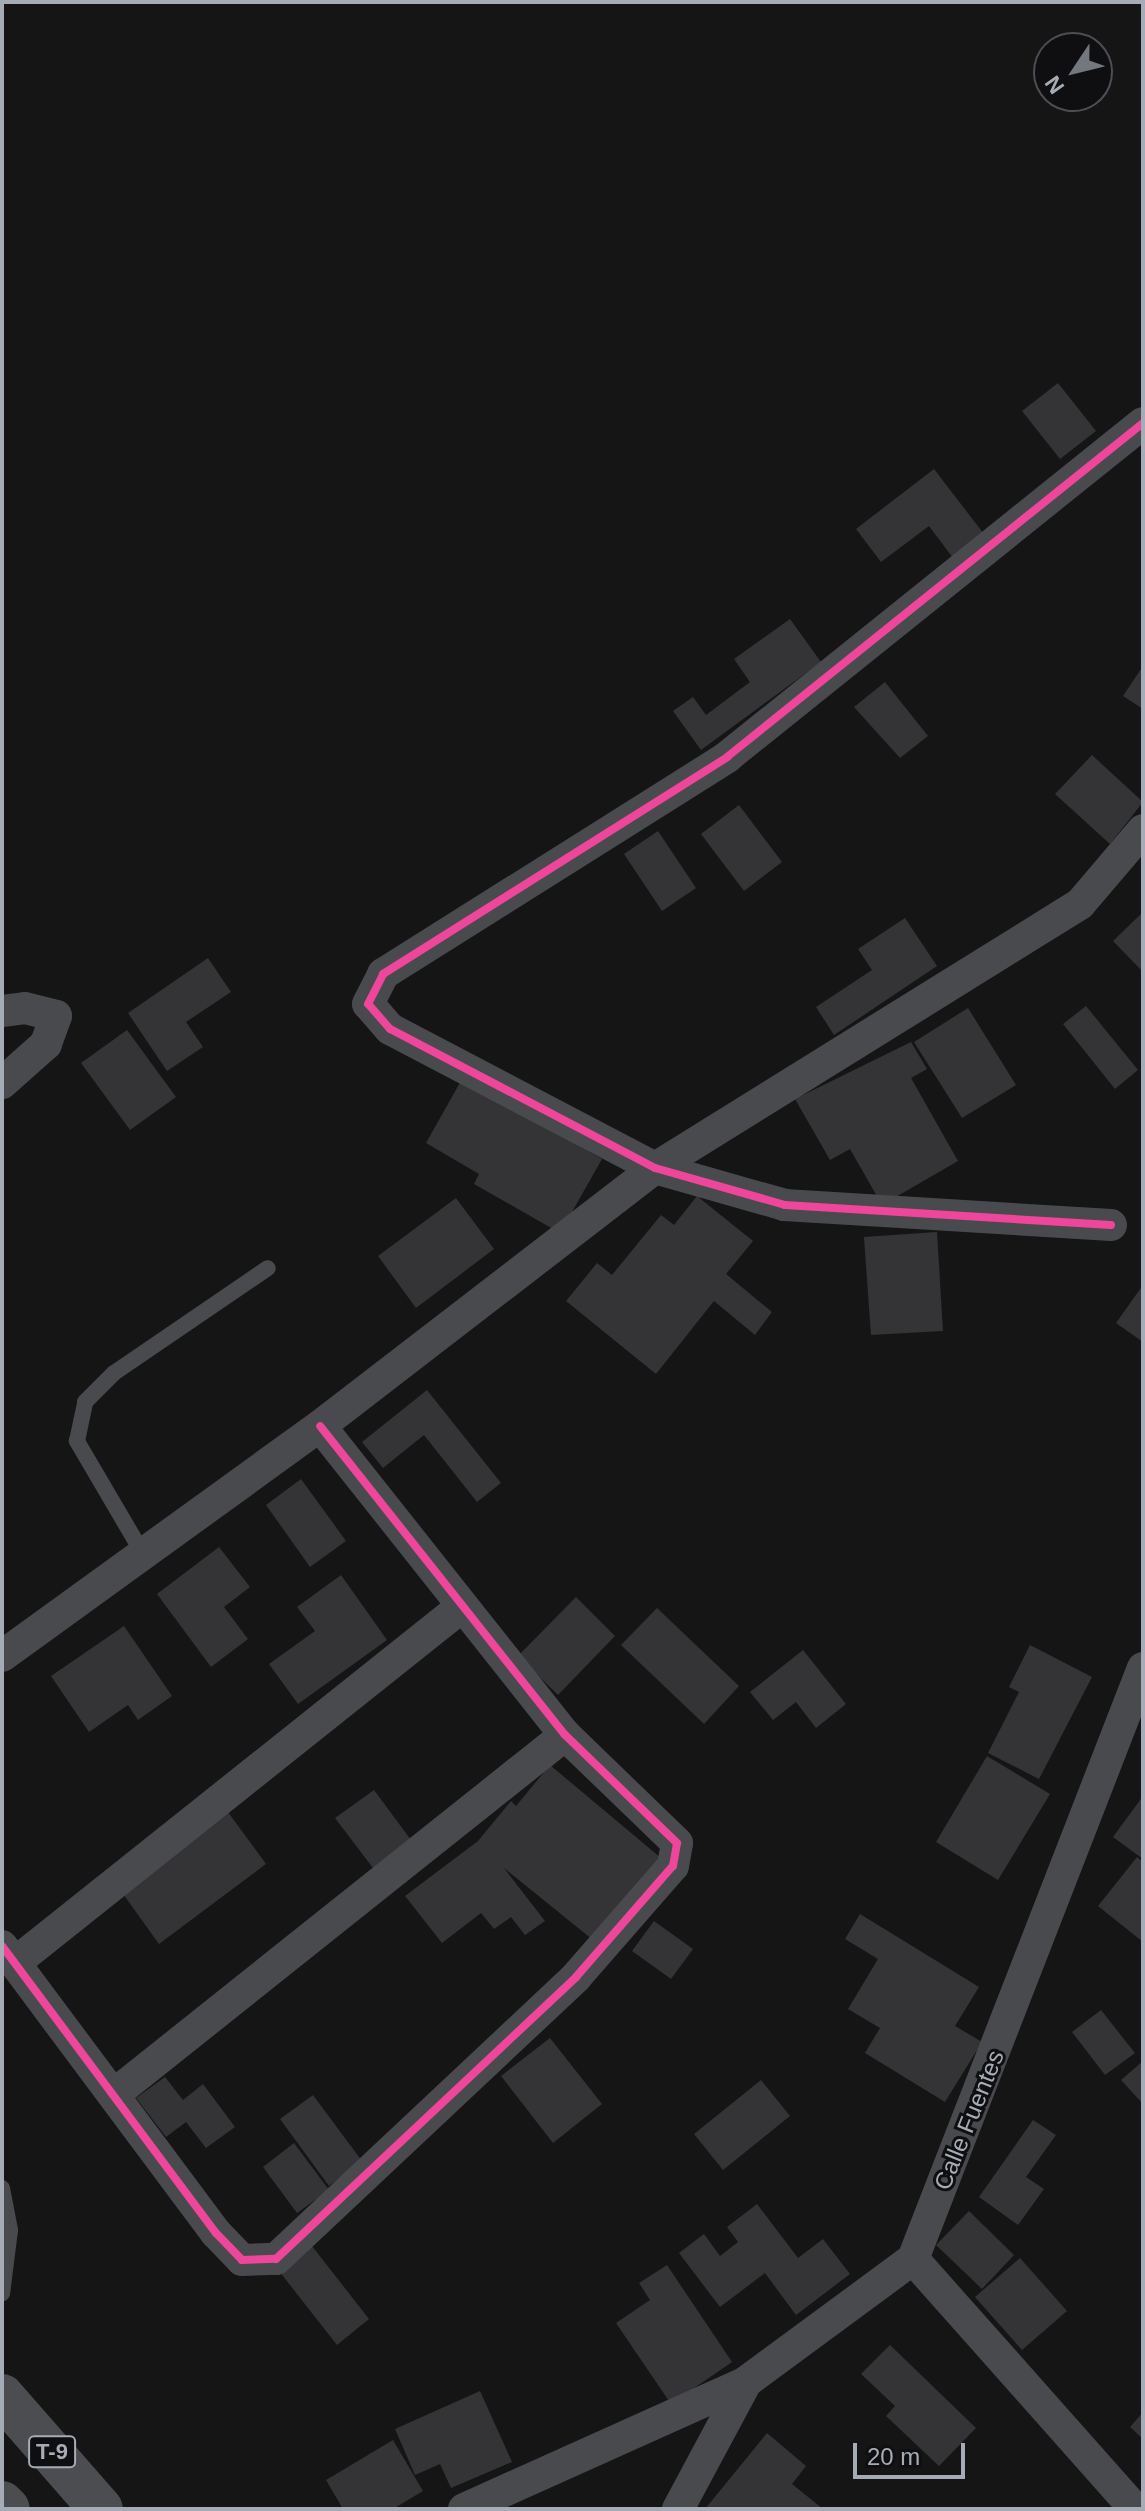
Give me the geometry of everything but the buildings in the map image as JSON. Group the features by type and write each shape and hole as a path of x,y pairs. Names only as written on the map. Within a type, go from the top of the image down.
{"highway":[{"name":"T-9","path":"2,2396 101,2509"},
{"path":"2,2503 8,2509"}],"street":[{"path":"1111,1225 785,1205 655,1168 390,1029 368,1004 383,974 727,757 1143,423"},
{"path":"2,1656 320,1426 655,1168 1080,904 1143,830"},
{"path":"2,1011 25,1008 56,1016 46,1044 2,1083"},
{"path":"320,1426 459,1609 565,1735 677,1843 673,1866 576,1977 276,2259 242,2260 9,1954 459,1609"},
{"name":"Calle Fuentes","path":"913,2259 1143,1668"},
{"path":"117,2092 565,1735"},
{"path":"464,2509 746,2382 913,2259 1135,2509"},
{"path":"678,2509 746,2382"}],"lane":[{"path":"142,1552 77,1441 85,1402 114,1373 268,1268"},
{"path":"2,2188 10,2230 2,2294"}],"cycle path":[{"path":"1111,1225 785,1205 655,1168 390,1029 368,1004 383,974 727,757 1143,423"},
{"path":"2,1946 216,2233 242,2260 276,2259 576,1977 673,1866 677,1843 565,1735 320,1426"}]}
